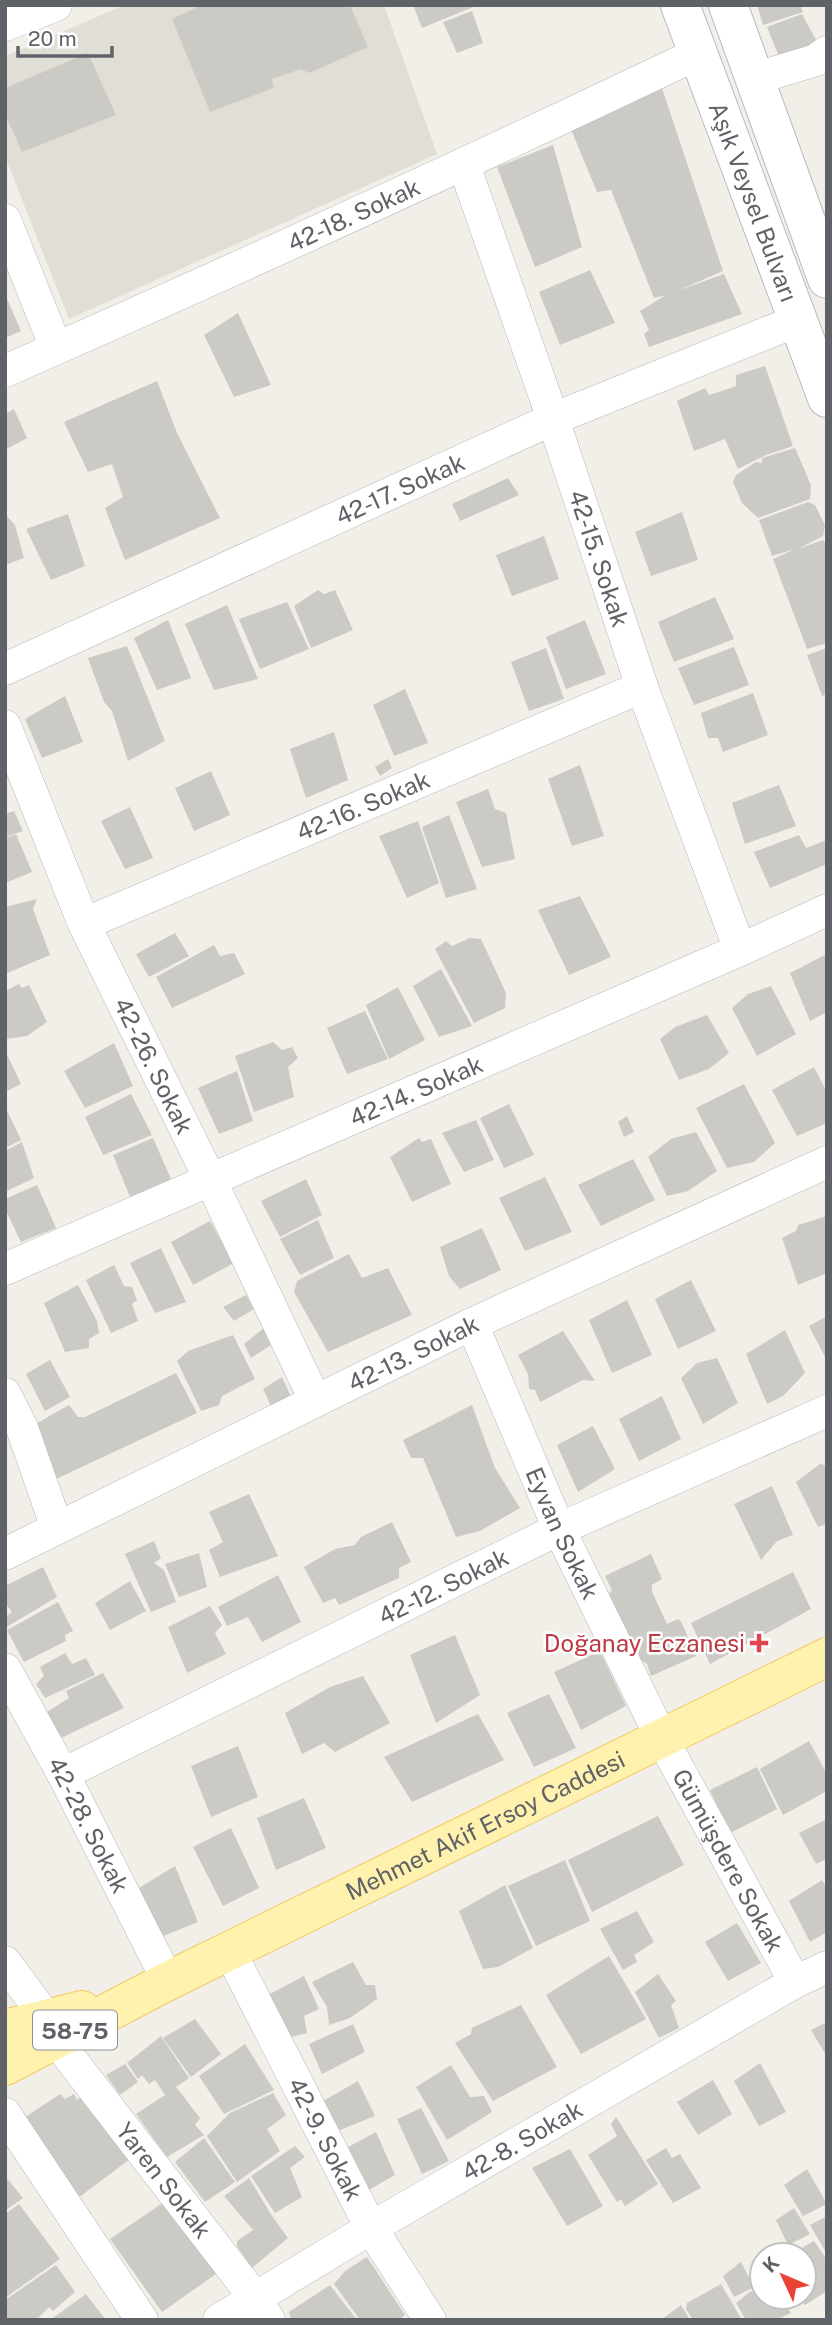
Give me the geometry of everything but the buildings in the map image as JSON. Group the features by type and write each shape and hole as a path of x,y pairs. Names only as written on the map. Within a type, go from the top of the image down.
{"main road":[{"name":"Aşık Veysel Bulvarı","path":"680,5 827,398"},
{"name":"Aşık Veysel Bulvarı","path":"728,5 827,279"},
{"name":"Mehmet Akif Ersoy Caddesi","path":"5,2066 51,2029 157,1988 827,1657"},
{"name":"Mehmet Akif Ersoy Caddesi","path":"5,2029 51,2029"}],"street":[{"path":"5,25 55,5"},
{"path":"754,79 816,60 827,52"},
{"name":"42-18. Sokak","path":"5,371 232,272 697,54"},
{"name":"42-15. Sokak","path":"464,165 553,419 642,687 740,950"},
{"path":"5,220 57,348"},
{"name":"42-17. Sokak","path":"5,669 553,419 799,320"},
{"name":"42-16. Sokak","path":"85,924 642,687"},
{"name":"42-26. Sokak","path":"5,726 85,924 315,1400"},
{"name":"42-14. Sokak","path":"5,1269 827,910"},
{"name":"42-13. Sokak","path":"5,1554 472,1324 827,1162"},
{"name":"Eyvan Sokak","path":"472,1324 559,1529 662,1739"},
{"path":"5,1394 22,1428 57,1528"},
{"name":"42-12. Sokak","path":"63,1774 559,1529 827,1411"},
{"name":"42-28. Sokak","path":"5,1669 63,1774 157,1988"},
{"name":"Gümüşdere Sokak","path":"662,1739 795,1982"},
{"name":"42-9. Sokak","path":"230,1952 372,2228 430,2320"},
{"name":"Yaren Sokak","path":"5,1962 51,2029 262,2309"},
{"name":"42-8. Sokak","path":"219,2320 262,2309 372,2228 795,1982 827,1967"},
{"path":"5,2114 142,2320"}],"shaded area":[{"path":"125,5 384,5 437,154 69,319 5,156 5,56"}],"place":[{"name":"Doğanay Eczanesi","path":"759,1643"}]}
